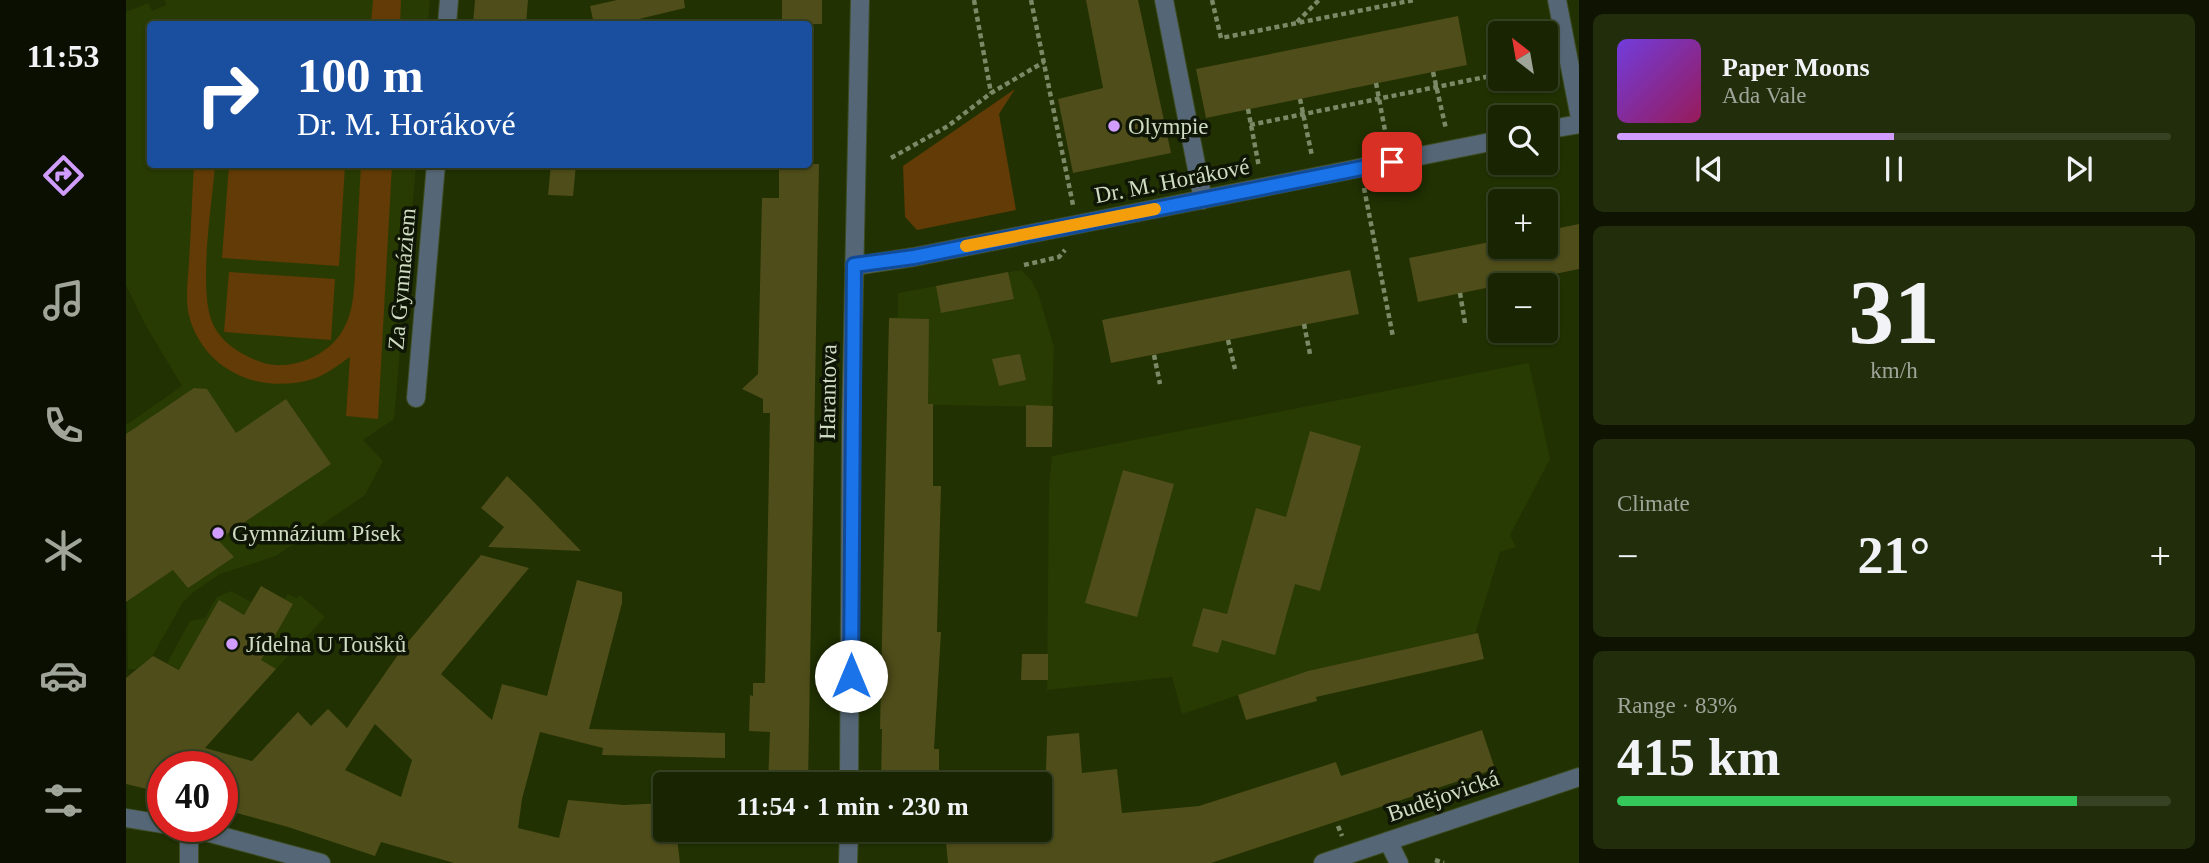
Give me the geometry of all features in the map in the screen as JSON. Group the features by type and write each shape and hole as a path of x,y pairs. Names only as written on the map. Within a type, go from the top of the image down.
{"street":[{"path":"447,21 449,0"},
{"name":"Harantova","path":"849,772 854,265 860,0"},
{"path":"1164,0 1203,200"},
{"path":"1557,0 1579,113"},
{"path":"1558,128 1579,124"},
{"name":"Dr. M. Horákové","path":"854,265 914,257 1488,142"},
{"name":"Za Gymnáziem","path":"416,398 436,168"},
{"name":"Budějovická","path":"1323,863 1579,777"},
{"path":"126,818 147,821"},
{"path":"1388,841 1399,863"},
{"path":"184,842 189,863"},
{"path":"238,842 321,863"},
{"path":"848,863 849,842"}],"path":[{"path":"974,0 991,93"},
{"path":"1031,0 1073,206"},
{"path":"1212,0 1221,38 1414,0"},
{"path":"1296,23 1319,0"},
{"path":"891,158 948,126 991,93 1044,62"},
{"path":"1433,72 1446,130"},
{"path":"1250,125 1488,77"},
{"path":"1376,83 1388,142"},
{"path":"1300,99 1312,157"},
{"path":"1248,109 1259,168"},
{"path":"1364,187 1393,337"},
{"path":"1024,265 1059,257 1071,247"},
{"path":"1460,293 1465,323"},
{"path":"1304,324 1310,354"},
{"path":"1228,340 1235,369"},
{"path":"1154,355 1160,384"},
{"path":"1435,860 1444,863"}],"shaded area":[{"path":"165,0 430,0 428,21 147,21 147,168 416,168 394,419 363,440 383,461 365,495 276,556 220,574 192,593 183,602 149,662 137,669 128,669 126,425 182,386 145,324 126,285 126,12 148,3 152,11 166,5"},
{"path":"373,0 401,0 400,21 371,21"},
{"path":"1015,89 999,114 1016,210 917,230 905,217 903,166"},
{"path":"194,168 215,168 206,265 208,303 213,325 230,345 260,362 278,365 310,359 326,349 339,336 351,311 361,168 392,168 378,419 346,416 350,357 313,379 293,383 254,381 221,364 207,351 196,335 189,316 187,289"},
{"path":"229,168 345,168 339,266 222,258"},
{"path":"1021,270 1038,293 1054,347 1052,407 888,404 889,318 898,317 898,293"},
{"path":"229,272 335,279 331,340 224,332"},
{"path":"1529,363 1550,459 1510,535 1516,547 1500,552 1475,634 1307,672 1182,714 1172,677 1047,690 1049,487 1052,456"},
{"name":"Jídelna U Toušků","path":"261,586 285,599 288,594 296,598 300,595 325,617 244,703 167,663 190,621 205,618 217,597 231,591 251,602"}],"building":[{"path":"475,0 528,0 526,21 473,21"},
{"path":"617,0 684,0 685,8 631,21 593,21 590,6"},
{"path":"782,0 822,0 822,24 812,24 812,21 782,21"},
{"name":"Olympie","path":"1086,0 1138,0 1171,153 1073,173 1058,99 1103,88"},
{"path":"1458,16 1467,65 1206,118 1196,69"},
{"path":"812,164 819,164 808,772 768,772 770,732 749,731 753,683 765,683 770,413 763,413 763,399 742,389 758,374 762,198 779,198 779,168 812,168"},
{"path":"551,168 576,168 573,196 548,195"},
{"path":"1579,224 1579,269 1558,273 1488,273 1488,288 1418,302 1409,258 1488,242 1488,259 1558,259 1558,228"},
{"path":"1350,270 1359,314 1111,363 1102,320"},
{"path":"1008,272 1014,299 941,313 936,286"},
{"path":"889,318 929,319 928,404 933,404 933,486 941,486 937,632 941,632 934,749 939,749 939,772 881,772"},
{"path":"1020,354 1026,380 999,386 992,359"},
{"name":"Gymnázium Písek","path":"194,388 207,389 236,433 286,399 331,464 218,540 234,557 188,588 173,570 126,602 126,434"},
{"path":"1026,405 1053,406 1052,447 1026,447"},
{"path":"1310,431 1361,446 1320,591 1295,584 1275,655 1222,640 1218,653 1192,646 1203,608 1227,614 1256,508 1286,517"},
{"path":"1123,470 1174,484 1137,617 1085,603"},
{"path":"507,476 581,551 488,547 504,527 481,508"},
{"path":"481,555 529,568 441,674 492,720 502,684 547,696 577,580 622,592 622,603 589,729 725,733 725,758 602,755 603,748 540,732 522,799 518,828 559,838 568,800 624,805 653,804 653,842 677,842 680,863 454,863 381,842 375,856 238,813 238,757 252,761 298,712 311,726 328,709 347,728 402,649","holes":["375,724 412,760 401,797 345,770"]},
{"path":"261,586 293,604 261,660 276,669 205,748 216,751 147,751 147,789 126,784 126,678 153,656 179,670 219,600 244,615"},
{"path":"1478,633 1484,659 1316,697 1317,701 1246,720 1238,695 1308,671"},
{"path":"1022,654 1048,654 1048,680 1021,680"},
{"path":"1482,730 1495,769 1211,863 948,863 946,842 1052,842 1052,772 1043,772 1046,771 1047,736 1079,733 1082,773 1117,769 1122,813 1199,806 1336,762 1341,776"}],"slow traffic":[{"path":"966,246 1155,209"}],"place":[{"name":"Olympie","path":"1114,126"},
{"name":"Gymnázium Písek","path":"218,533"},
{"name":"Jídelna U Toušků","path":"232,644"}],"route":[{"path":"851,676 854,265 914,257 1392,162"}]}
